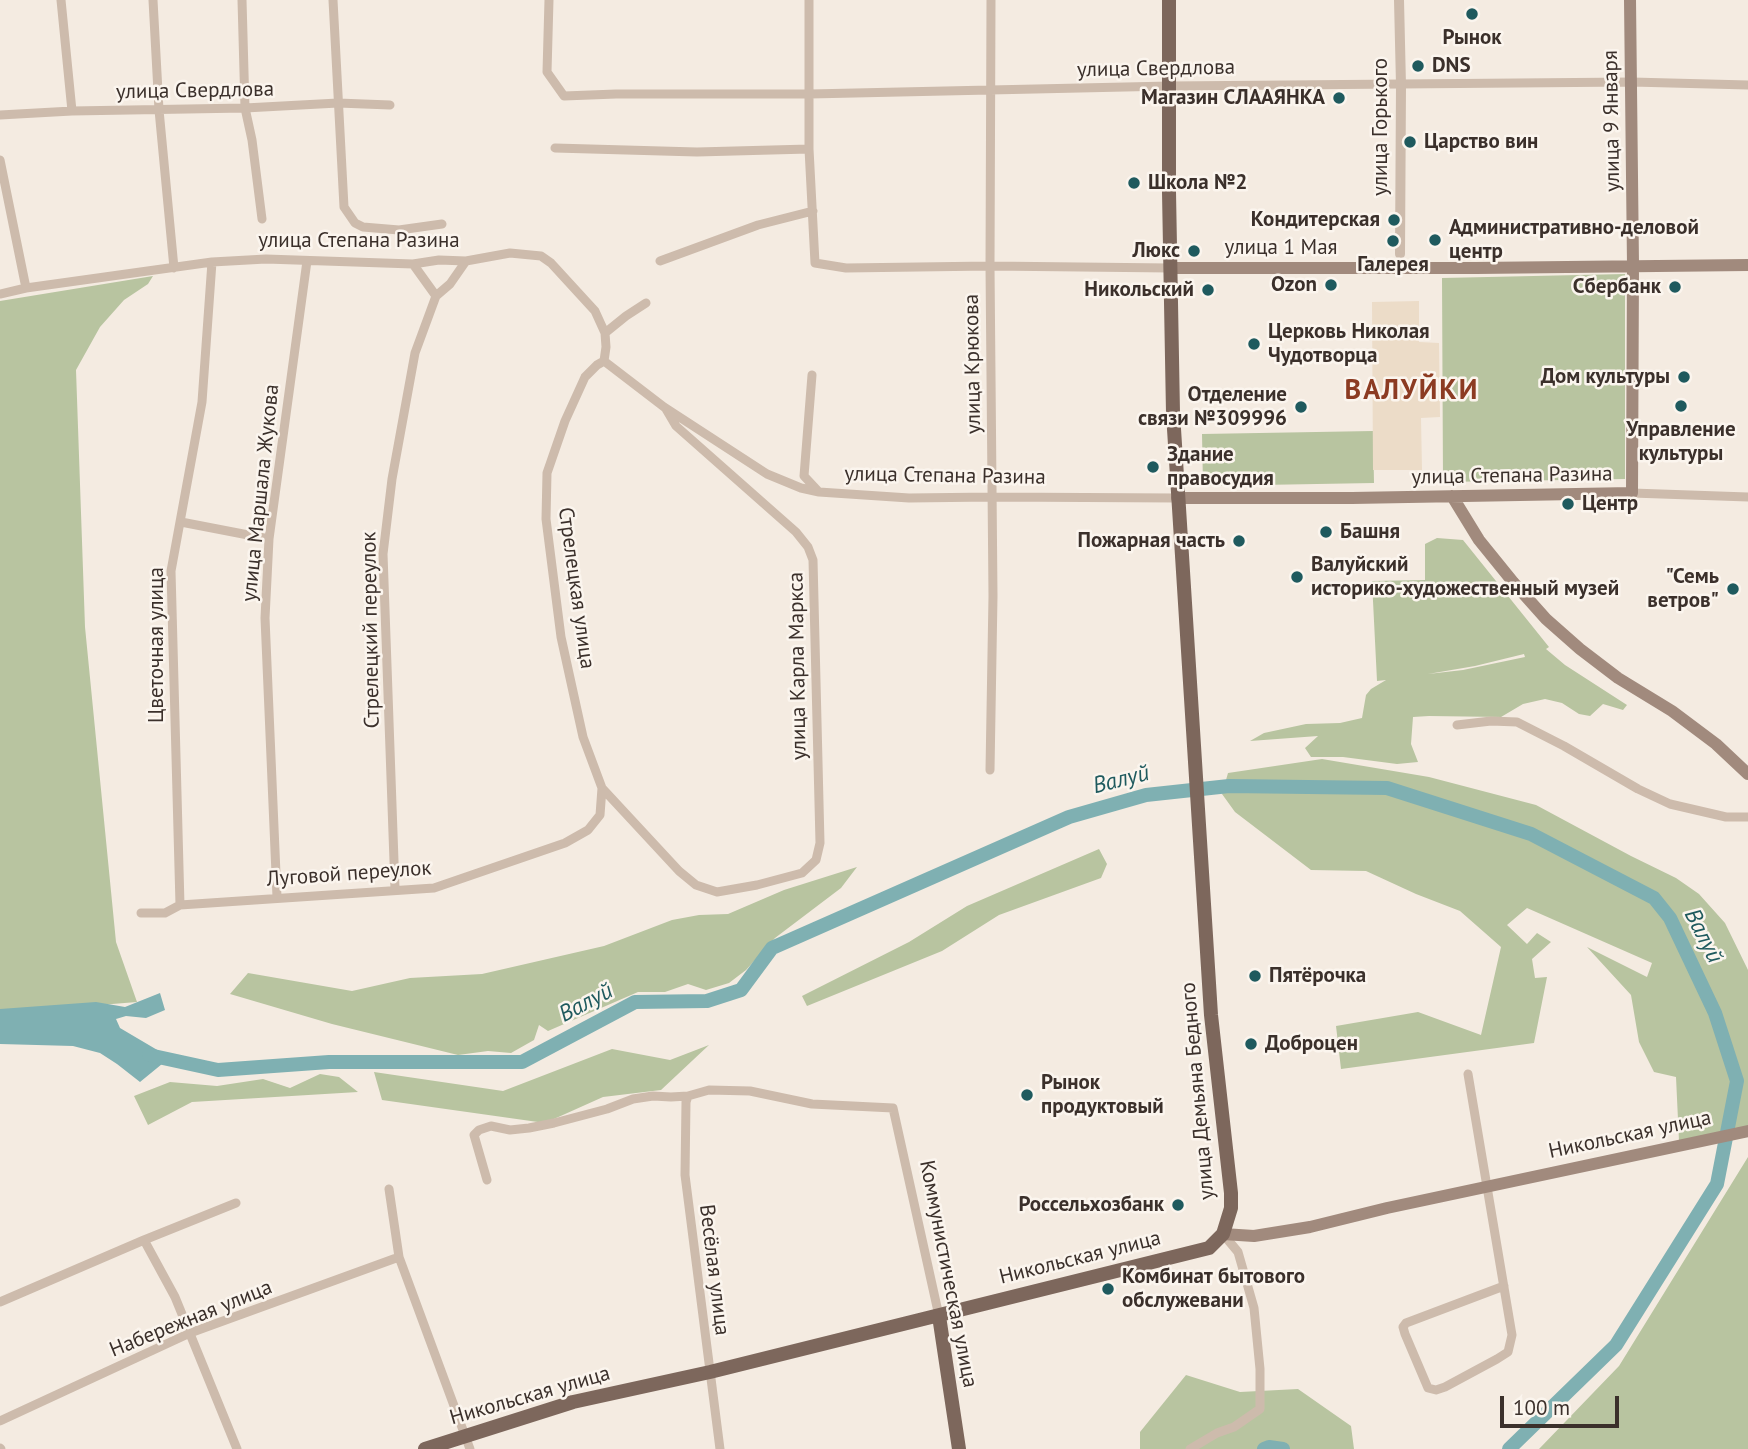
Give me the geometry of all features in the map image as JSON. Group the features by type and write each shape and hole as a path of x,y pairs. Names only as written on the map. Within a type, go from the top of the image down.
{"main road":[{"name":"улица Демьяна Бедного","path":"1169,0 1172,413 1211,1015 1231,1193 1231,1208 1223,1234"},
{"name":"улица 9 Января","path":"1630,0 1632,493"},
{"name":"улица 1 Мая","path":"1170,268 1476,268 1748,264"},
{"name":"улица Степана Разина","path":"1177,498 1632,493"},
{"path":"1452,496 1479,540 1546,619 1618,678 1672,711 1716,744 1748,774"},
{"name":"Никольская улица","path":"425,1449 468,1442 573,1402 710,1372 1209,1248 1223,1234 1254,1236 1310,1227 1748,1131"},
{"name":"Коммунистическая улица","path":"939,1316 959,1449"}],"street":[{"path":"61,0 72,111"},
{"path":"153,0 159,110 174,268"},
{"path":"242,0 245,108 262,219"},
{"path":"333,0 344,207 355,223 363,227 399,230 442,224"},
{"name":"улица Свердлова","path":"549,0 547,72 564,96 1170,86 1632,82 1748,85"},
{"path":"660,261 758,225 813,211 809,149 809,0"},
{"name":"улица Крюкова","path":"990,770 993,596 991,0"},
{"name":"улица Горького","path":"1399,0 1400,254"},
{"name":"улица Свердлова","path":"0,116 72,111 245,108 338,103 390,105"},
{"path":"555,148 696,152 809,149"},
{"path":"0,160 1,179 26,288"},
{"name":"улица 1 Мая","path":"813,211 816,263 846,268 1170,268"},
{"name":"улица Степана Разина","path":"0,294 212,262 266,259 413,264 439,260 466,261 510,253 541,256 551,263 595,310 605,333"},
{"name":"улица Маршала Жукова","path":"277,897 265,618 269,538 307,261"},
{"name":"Стрелецкий переулок","path":"396,889 383,554 392,479 415,353 436,296 450,284 466,261"},
{"name":"Цветочная улица","path":"180,905 171,571 202,402 212,262"},
{"path":"413,264 436,296"},
{"path":"604,361 605,333 646,303"},
{"name":"улица Степана Разина","path":"604,361 664,407 767,474 801,488 819,492 909,498 1177,498"},
{"name":"Стрелецкая улица","path":"602,788 583,737 561,637 546,519 547,473 565,421 585,377 604,361"},
{"path":"812,375 804,476 819,492"},
{"name":"улица Карла Маркса","path":"602,788 696,885 718,892 757,885 802,873 816,860 820,843 813,560 808,547 796,532 676,426 664,407"},
{"name":"улица Степана Разина","path":"1632,493 1748,497"},
{"path":"181,522 269,538"},
{"path":"1457,725 1490,721 1517,722 1670,804 1726,817 1748,817"},
{"name":"Луговой переулок","path":"141,913 165,913 180,905 434,888 565,842 588,830 600,816 602,788"},
{"path":"1468,1074 1488,1186 1512,1335 1508,1352 1445,1387 1436,1390 1428,1388 1405,1334 1403,1327 1406,1322 1504,1286"},
{"name":"Коммунистическая улица","path":"688,1096 709,1090 750,1091 812,1104 893,1108 939,1316"},
{"path":"486,1180 474,1135 479,1130 491,1126 510,1130 529,1128 607,1109 633,1099 688,1096"},
{"name":"Весёлая улица","path":"688,1096 685,1175 720,1449"},
{"path":"389,1189 399,1257 468,1442"},
{"path":"0,1302 236,1203"},
{"path":"1190,1449 1217,1433 1234,1427 1260,1409 1260,1369 1254,1308 1238,1252 1223,1234"},
{"path":"144,1240 175,1297 237,1449"},
{"name":"Набережная улица","path":"0,1421 190,1334 399,1257"}],"green space":[{"path":"1625,274 1625,479 1443,482 1442,278"},
{"path":"153,276 148,284 124,300 100,327 76,370 85,627 116,942 137,1002 0,1013 0,301"},
{"path":"1373,431 1374,483 1203,486 1202,434"},
{"path":"1437,538 1463,540 1549,647 1546,649 1565,665 1627,705 1623,710 1603,704 1590,716 1579,714 1562,703 1545,699 1523,704 1501,717 1413,717 1411,744 1418,762 1397,764 1343,757 1311,757 1305,748 1318,736 1250,741 1264,733 1306,724 1340,723 1362,718 1366,695 1386,680 1377,681 1372,581 1425,580 1425,544","holes":["1524,654 1525,657 1463,670 1428,674"]},
{"path":"1322,759 1429,777 1536,805 1676,878 1699,894 1725,923 1748,970 1748,1126 1679,1141 1676,1077 1654,1072 1639,1042 1631,995 1587,947 1647,977 1652,963 1527,908 1507,925 1527,944 1537,933 1551,942 1532,959 1535,978 1547,977 1534,1043 1341,1069 1336,1026 1418,1012 1481,1035 1501,947 1460,911 1366,871 1311,870 1235,812 1222,794 1228,773"},
{"path":"1099,849 1107,864 1101,878 999,915 942,951 807,1006 802,996 909,942 967,906"},
{"path":"857,867 841,888 775,938 746,970 729,983 706,990 688,984 665,992 638,992 548,1031 539,1025 534,1040 511,1053 488,1051 458,1055 332,1024 230,994 248,973 352,991 410,978 482,974 604,946 672,920 728,914 784,890"},
{"path":"709,1045 661,1090 603,1097 545,1123 382,1100 374,1072 503,1091 612,1049 670,1060"},
{"path":"320,1074 339,1077 358,1092 192,1102 148,1125 134,1096 170,1082 217,1086 263,1079 290,1088"},
{"path":"1748,1157 1748,1449 1539,1449 1619,1366"},
{"path":"1186,1375 1240,1392 1298,1389 1351,1426 1354,1449 1140,1449 1140,1432"}],"shaded area":[{"path":"1419,301 1419,342 1439,343 1440,417 1421,418 1422,470 1373,470 1372,302"}],"water":[{"path":"160,993 165,1010 146,1018 126,1016 116,1019 120,1028 159,1051 173,1055 140,1082 100,1053 73,1046 0,1044 0,1009 96,1002 125,1007"}],"waterway":[{"name":"Валуй","path":"149,1055 218,1070 329,1062 522,1062 635,1002 707,1001 741,990 772,948 1069,817 1146,795 1229,786 1387,788 1531,834 1654,898 1670,918 1715,1013 1737,1081 1717,1184 1616,1345 1509,1449"},
{"name":"Валуй","path":"1264,1449 1283,1449"}],"place":[{"name":"Рынок","path":"1472,14"},
{"name":"DNS","path":"1418,66"},
{"name":"Магазин СЛААЯНКА","path":"1339,98"},
{"name":"Царство вин","path":"1410,142"},
{"name":"Школа №2","path":"1134,183"},
{"name":"Кондитерская","path":"1394,220"},
{"name":"Административно-деловой центр","path":"1435,240"},
{"name":"Галерея","path":"1393,241"},
{"name":"Люкс","path":"1194,251"},
{"name":"Ozon","path":"1331,285"},
{"name":"Сбербанк","path":"1675,287"},
{"name":"Никольский","path":"1208,290"},
{"name":"Церковь Николая Чудотворца","path":"1254,344"},
{"name":"Дом культуры","path":"1684,377"},
{"name":"Управление культуры","path":"1681,406"},
{"name":"Отделение связи №309996","path":"1301,407"},
{"name":"Здание правосудия","path":"1153,467"},
{"name":"Центр","path":"1568,504"},
{"name":"Башня","path":"1326,532"},
{"name":"Пожарная часть","path":"1239,541"},
{"name":"Валуйский историко-художественный музей","path":"1297,577"},
{"name":"\"Семь ветров\"","path":"1733,589"},
{"name":"Пятёрочка","path":"1255,976"},
{"name":"Доброцен","path":"1251,1044"},
{"name":"Рынок продуктовый","path":"1027,1095"},
{"name":"Россельхозбанк","path":"1178,1205"},
{"name":"Комбинат бытового обслужевани","path":"1108,1289"}],"district":[{"name":"ВАЛУЙКИ","path":"1412,391"}]}
